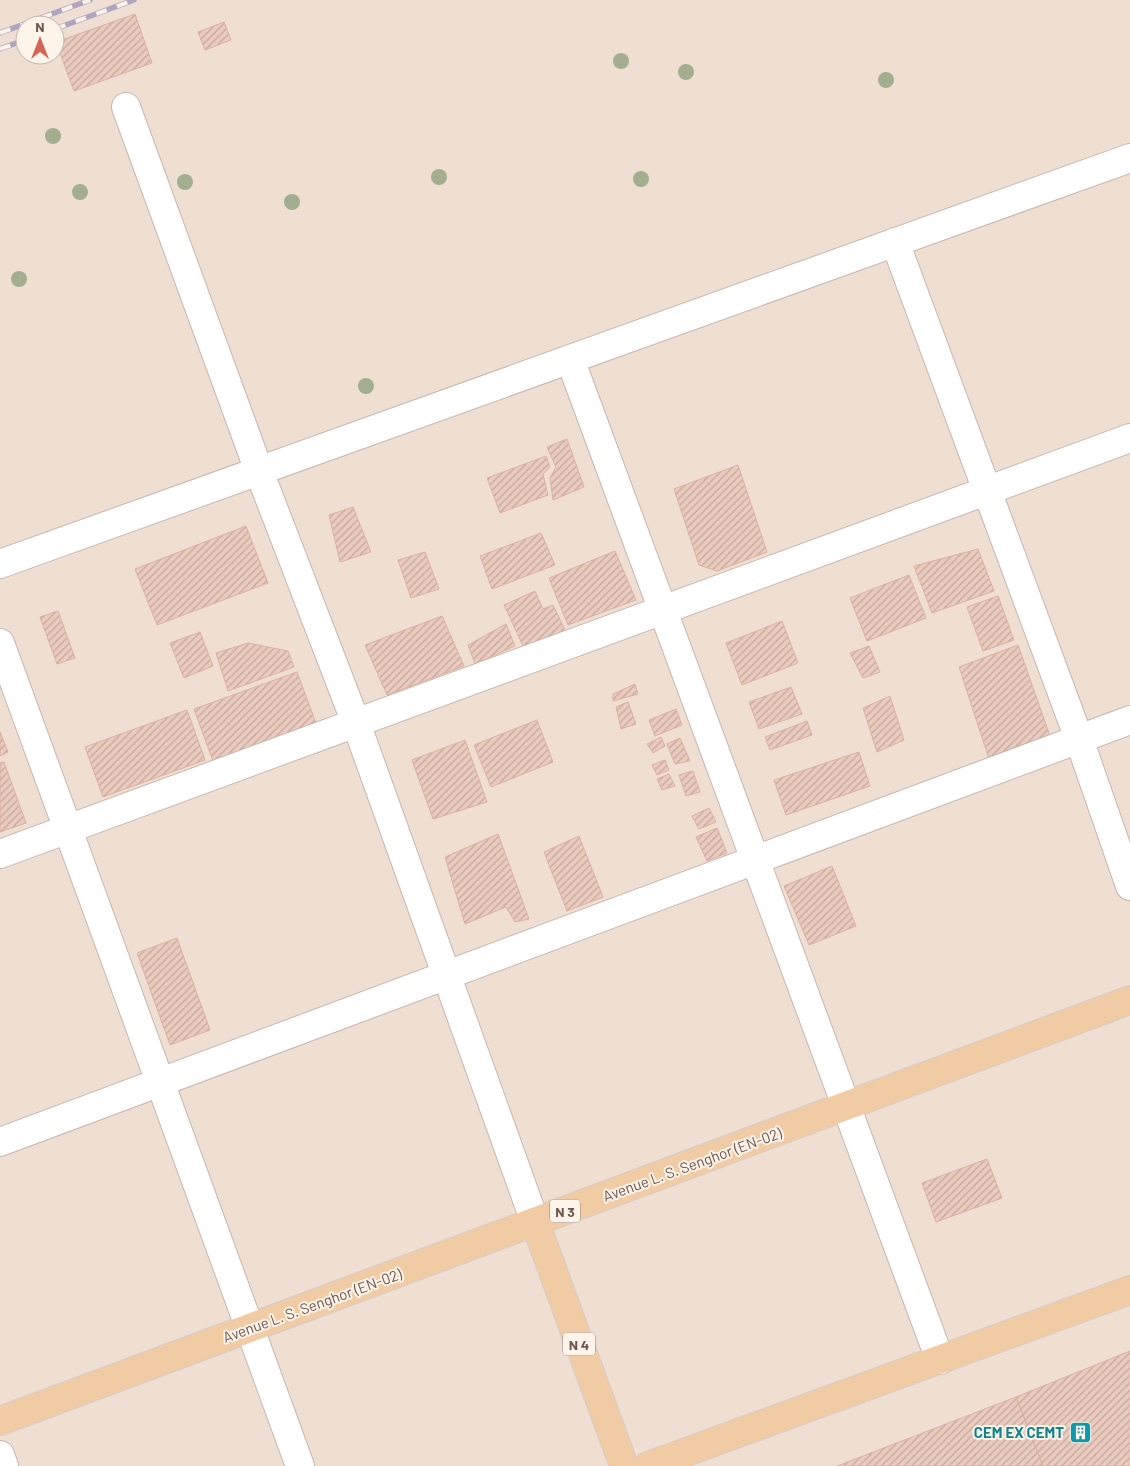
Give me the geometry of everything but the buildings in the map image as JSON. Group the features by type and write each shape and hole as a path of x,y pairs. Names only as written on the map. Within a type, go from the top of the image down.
{"main road":[{"name":"Avenue L. S. Senghor (EN-02)","path":"0,1421 1130,1000"},
{"name":"N 4","path":"534,1222 624,1466"},
{"path":"648,1466 1130,1290"}],"street":[{"path":"126,107 260,471 356,723 534,1222"},
{"path":"0,564 1130,158"},
{"path":"896,242 1079,739 1130,886"},
{"path":"570,359 940,1360"},
{"path":"0,854 1130,438"},
{"path":"0,643 300,1466"},
{"path":"0,1142 1130,720"},
{"path":"0,1454 4,1466"}],"shaded area":[{"path":"0,0 1130,0 1130,1466 0,1466"}],"railway":[{"path":"0,33 90,0"},
{"path":"65,25 134,0"},
{"path":"0,49 15,44"}],"place":[{"name":"CEM EX CEMT","path":"1080,1432"}]}
